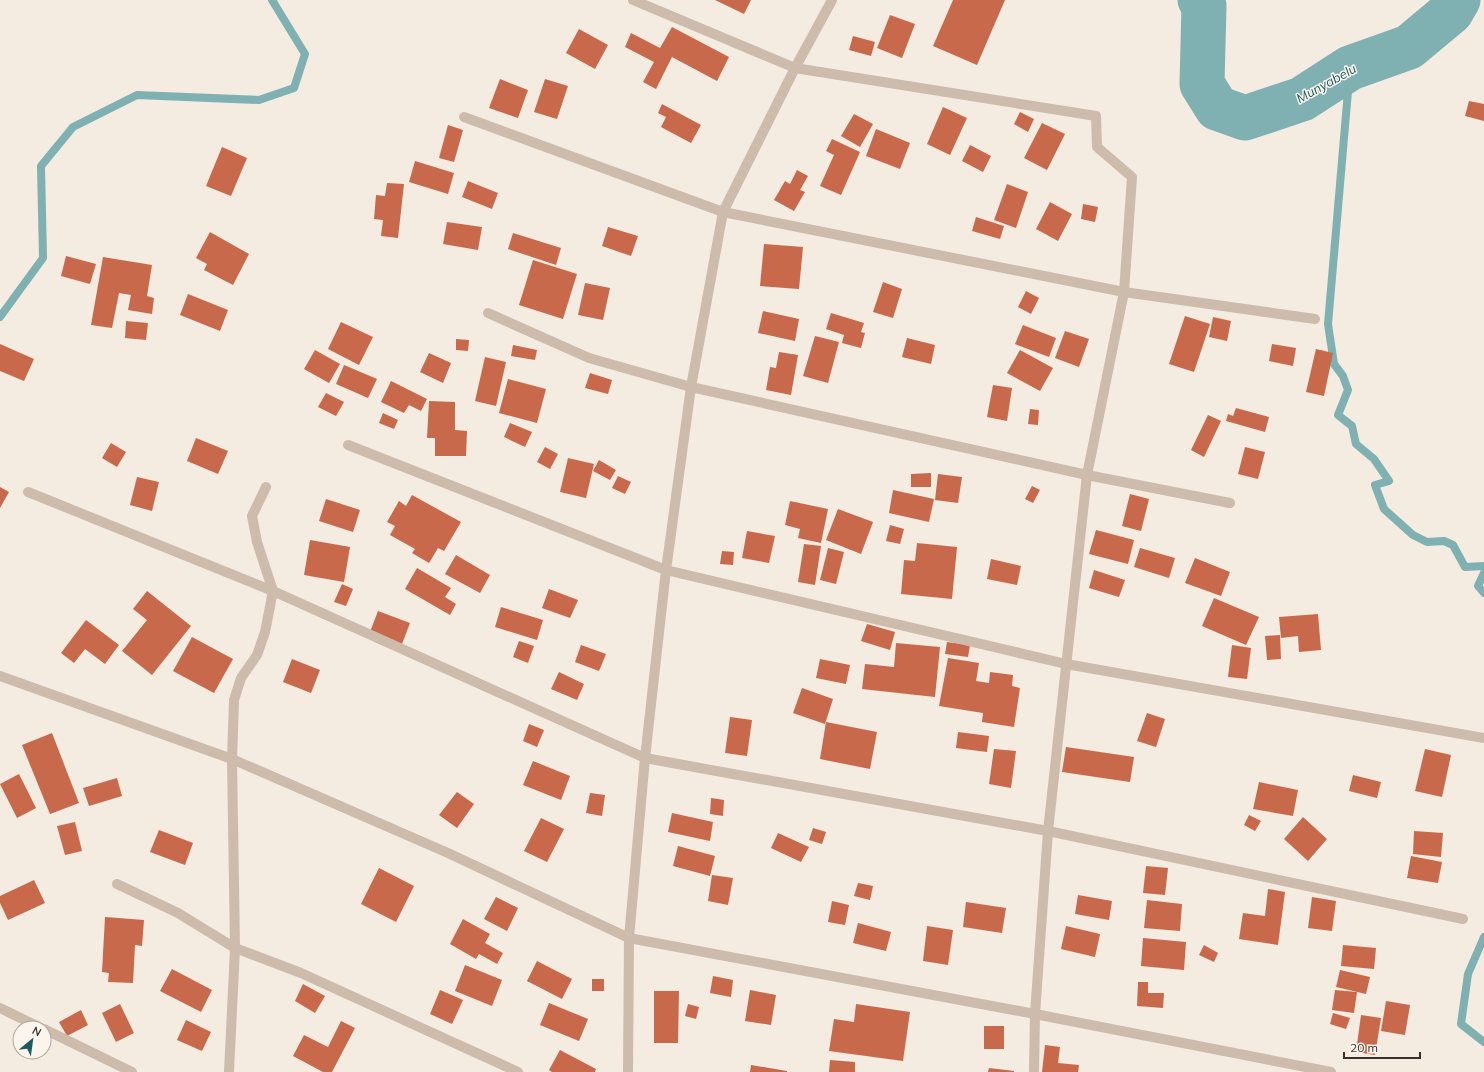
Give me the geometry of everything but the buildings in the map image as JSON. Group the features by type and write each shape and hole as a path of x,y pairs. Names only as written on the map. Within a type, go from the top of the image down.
{"street":[{"path":"633,0 795,68 1096,116 1096,147 1132,177 1124,292 1087,475 1066,664 1048,831 1035,1014 1034,1072"},
{"path":"628,1072 629,938 645,758 666,570 691,387 723,212 795,68 832,0"},
{"path":"464,117 723,212 1124,292 1316,319"},
{"path":"488,313 589,358 691,387 1087,475 1230,503"},
{"path":"348,445 666,570 1066,664 1484,738"},
{"path":"229,1072 235,948 232,759 234,700 241,678 257,655 265,632 273,591 257,542 252,516 266,487"},
{"path":"28,492 273,591 645,758 1048,831 1463,919"},
{"path":"0,676 232,759 448,853 629,938 1035,1014 1331,1072"},
{"path":"117,884 178,913 235,948 301,973 518,1072"},
{"path":"0,1008 25,1020"},
{"path":"52,1033 132,1072"}],"waterway":[{"path":"0,317 43,258 41,166 73,127 137,95 259,100 294,88 305,54 272,0"},
{"name":"Munyabelu","path":"1200,0 1204,6 1202,84 1217,108 1245,118 1302,99 1350,68 1409,47 1451,12 1458,0"},
{"path":"1350,68 1328,324 1334,364 1343,376 1348,390 1338,415 1352,426 1356,444 1374,459 1389,481 1375,485 1384,509 1413,535 1427,542 1444,541 1453,545 1465,567 1484,566"},
{"path":"1484,573 1478,586 1484,593"},
{"path":"1484,937 1468,974 1461,1024 1484,1042"}]}
